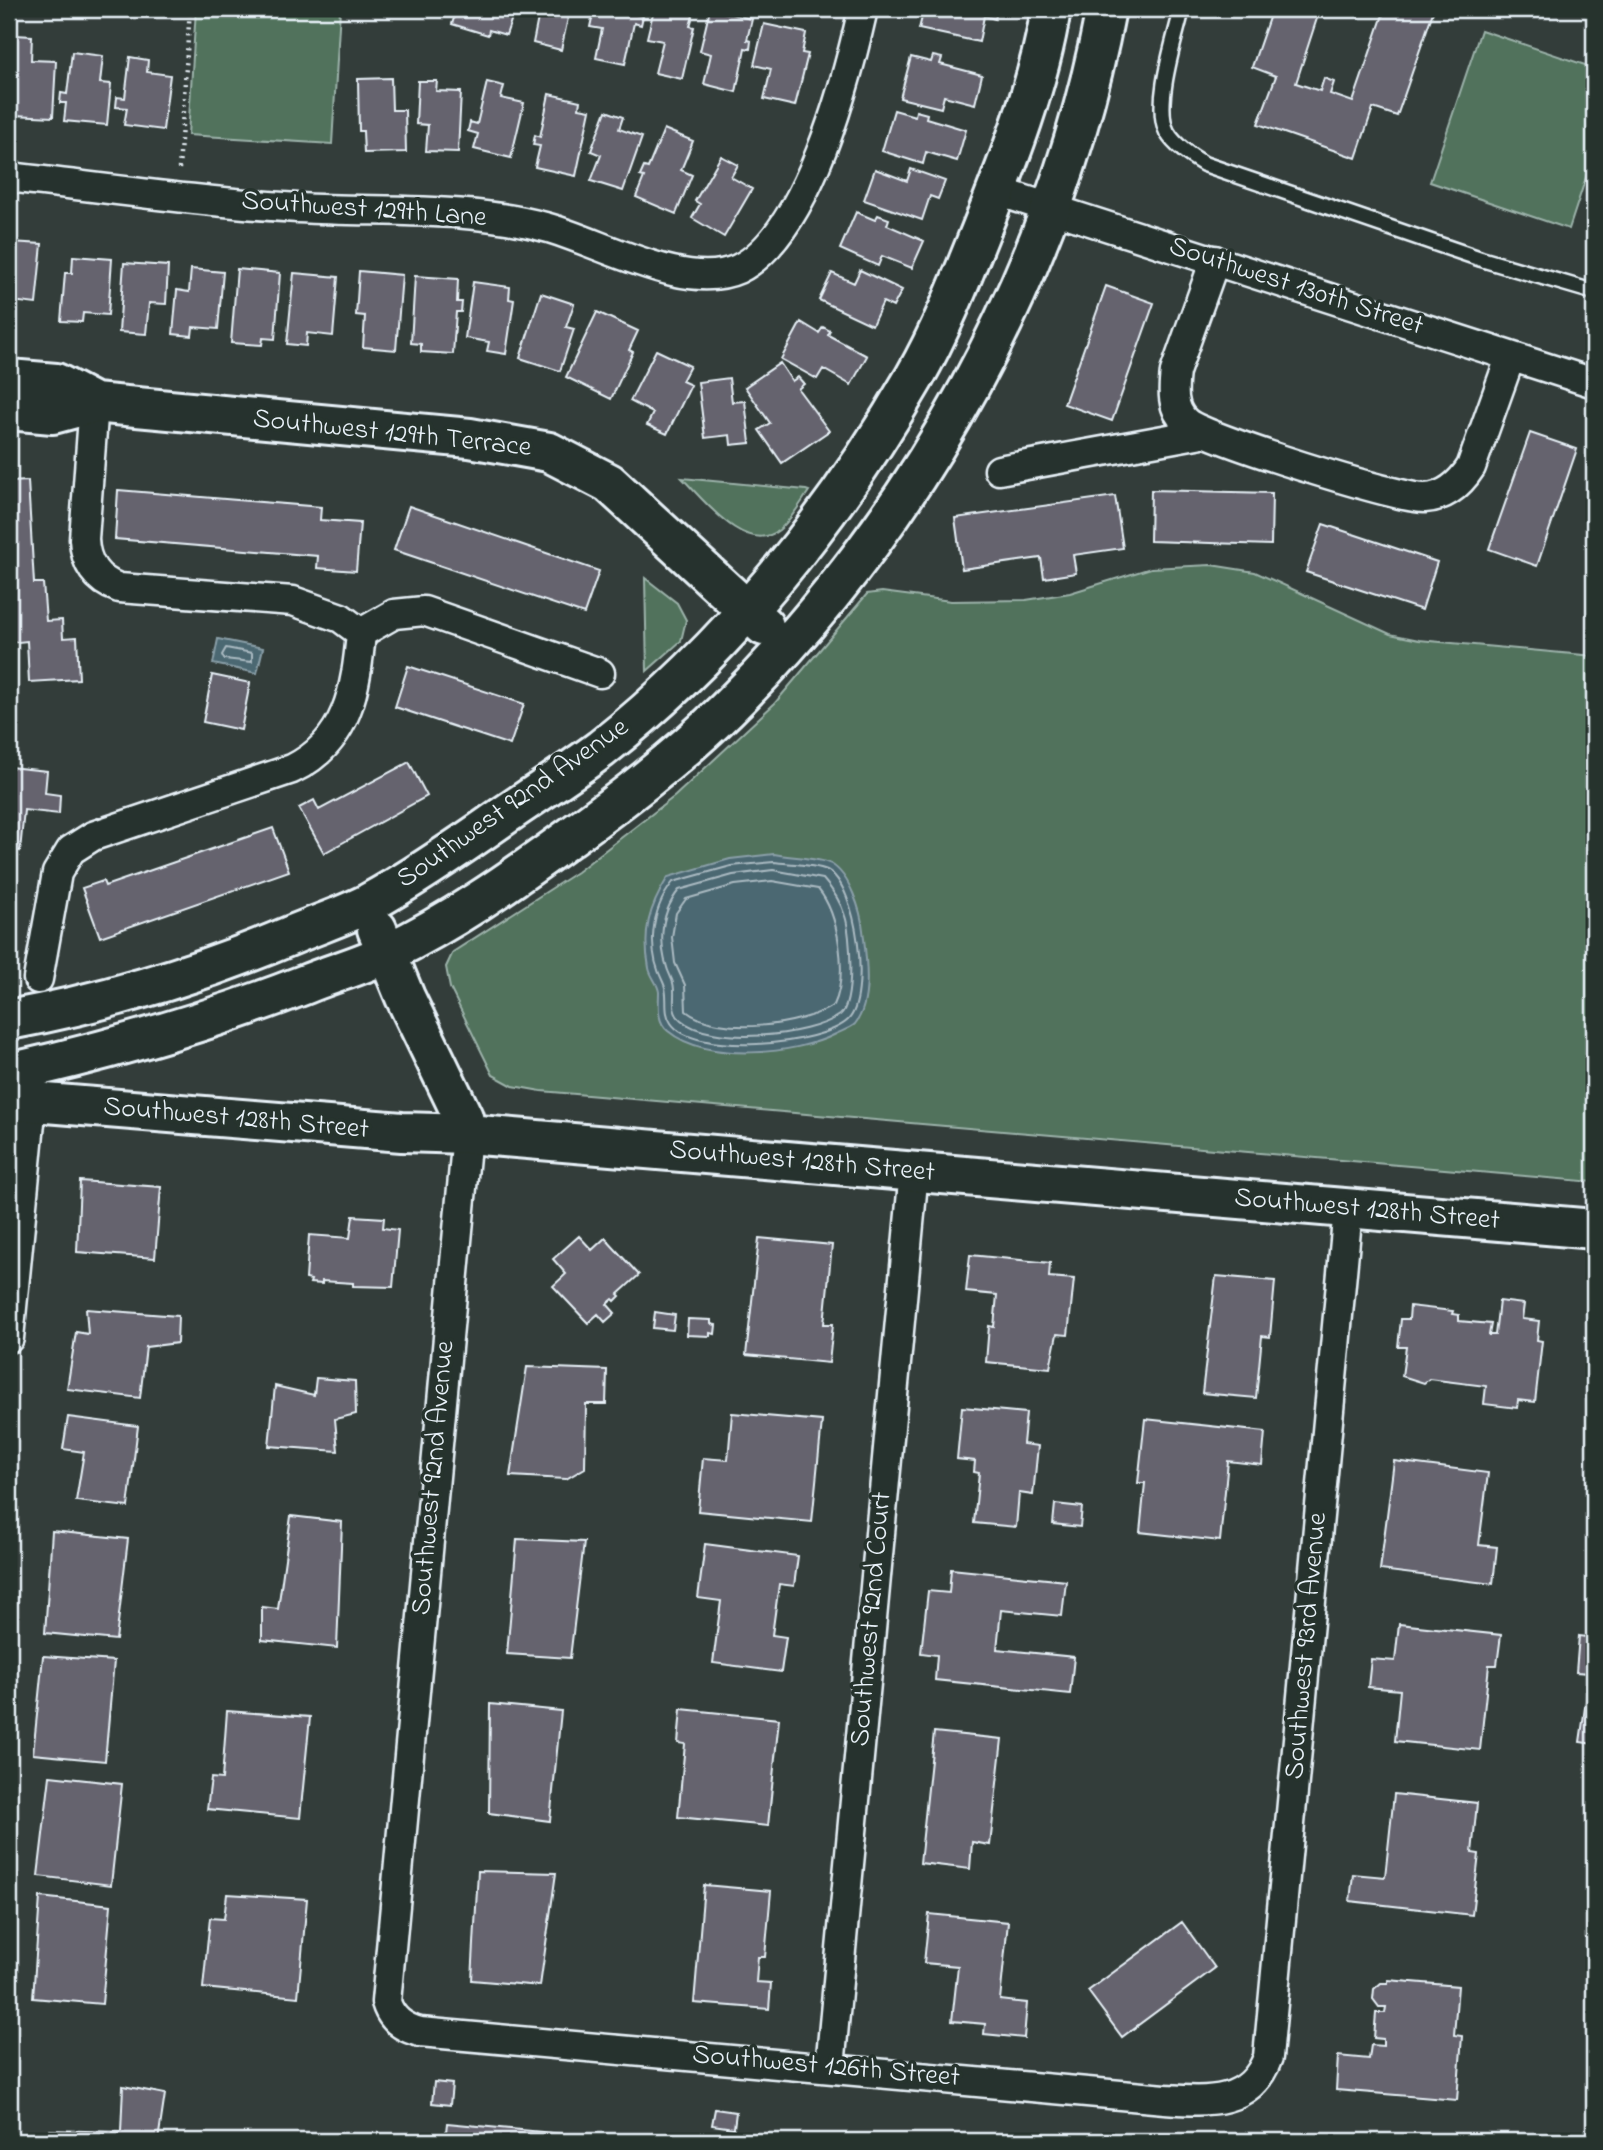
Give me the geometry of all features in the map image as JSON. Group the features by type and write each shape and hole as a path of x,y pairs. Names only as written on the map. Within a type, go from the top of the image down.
{"street":[{"name":"Southwest 129th Lane","path":"9,177 296,208 468,215 515,221 555,230 674,271 712,276 739,268 764,251 790,217 825,138 863,9"},
{"name":"Southwest 92nd Avenue","path":"394,2018 386,2001 467,1134 463,1117 405,997 366,904 457,848 602,748 690,669 748,609 844,485 914,377 962,278 997,191 1026,102 1051,9"},
{"name":"Southwest 92nd Avenue","path":"387,953 495,891 628,796 725,711 785,648 886,523 957,411 1010,309 1051,207 1093,80 1107,9"},
{"name":"Southwest 130th Street","path":"997,191 1594,383"},
{"path":"1215,260 1175,372 1173,389 1175,407 1184,421 1202,433 1410,498 1444,494 1462,481 1471,467 1510,358"},
{"name":"Southwest 129th Terrace","path":"9,379 56,383 94,403"},
{"name":"Southwest 129th Terrace","path":"9,410 53,414 94,403 470,438 549,452 609,483 748,609 785,648"},
{"path":"94,403 83,538 87,559 104,581 119,588 307,604 341,618 361,633"},
{"path":"999,470 1202,433"},
{"path":"361,633 394,614 424,611 600,673"},
{"path":"38,979 54,880 71,850 93,836 292,769 312,757 333,738 351,705 361,633"},
{"path":"9,1020 90,1002 232,961 366,904"},
{"name":"Southwest 128th Street","path":"16,1091 82,1057 196,1025 387,953"},
{"path":"9,1338 16,1091"},
{"name":"Southwest 128th Street","path":"16,1091 402,1132 467,1134 1594,1229"},
{"name":"Southwest 92nd Court","path":"830,2067 914,1171"},
{"name":"Southwest 93rd Avenue","path":"1256,2081 1268,2057 1272,2035 1348,1209"},
{"name":"Southwest 126th Street","path":"394,2018 406,2028 420,2032 1186,2100 1222,2099 1256,2081"}],"lane":[{"path":"1182,9 1162,109 1167,132 1193,157 1204,164 1481,260 1594,292"}],"path":[{"path":"178,180 190,9"}],"green space":[{"path":"196,9 340,9 332,144 188,135"},
{"path":"1481,30 1594,68 1594,153 1569,229 1430,182"},
{"path":"682,478 809,491 779,530 766,536 753,536 726,522"},
{"path":"1211,565 1255,572 1390,634 1419,640 1594,656 1594,1182 541,1091 513,1086 493,1075 450,988 446,967 453,952 577,872 675,796 775,703 867,594 882,592 951,601 1026,600 1070,593 1151,568"},
{"path":"645,578 677,603 686,620 681,641 647,671"}],"water":[{"path":"218,639 263,648 257,673 213,664"},
{"path":"774,854 831,864 849,885 860,913 866,952 866,991 861,1014 855,1024 836,1034 798,1047 775,1051 727,1052 684,1041 668,1031 662,1023 659,992 649,968 647,931 656,899 668,877 730,859"}],"building":[{"path":"457,9 515,9 506,35 489,30 488,35 452,24"},
{"path":"527,9 570,9 561,50 533,43 539,13"},
{"path":"594,9 638,9 637,15 643,16 641,25 634,23 625,64 596,58 602,29 590,27"},
{"path":"654,9 695,9 690,26 694,27 682,79 655,73 663,41 647,38"},
{"path":"710,9 752,19 747,40 751,41 750,49 745,48 736,92 704,84 711,54 700,51"},
{"path":"924,9 998,9 995,19 984,16 979,42 919,29"},
{"path":"1272,9 1320,9 1296,83 1320,91 1324,78 1334,82 1330,94 1353,102 1385,9 1434,9 1397,116 1373,108 1356,158 1258,124 1276,76 1252,67"},
{"path":"764,24 806,33 802,53 808,54 795,106 764,99 771,69 754,65"},
{"path":"15,35 32,36 31,60 56,61 53,117 14,115 15,99 9,98 9,82 13,83"},
{"path":"72,52 103,56 100,83 111,84 107,125 64,121 66,103 60,103 61,93 67,94"},
{"path":"933,56 942,58 940,64 982,75 975,104 944,96 941,108 900,98 911,57 931,62"},
{"path":"130,57 148,60 147,72 170,75 163,130 124,125 127,108 116,107 117,97 125,98"},
{"path":"391,78 392,110 405,110 406,152 364,153 363,131 359,131 358,79"},
{"path":"418,81 437,81 436,91 461,92 458,152 426,151 428,125 416,124"},
{"path":"487,82 504,86 501,98 524,103 511,158 474,149 478,134 468,131 470,122 477,124"},
{"path":"549,94 580,101 579,108 590,110 576,176 535,167 540,146 533,145 535,135 540,137"},
{"path":"894,110 915,116 916,111 927,114 926,118 966,130 957,161 926,152 923,164 882,151"},
{"path":"606,111 623,117 619,129 642,137 623,191 591,181 601,155 591,151"},
{"path":"664,129 693,141 681,170 692,175 676,214 636,197 644,177 640,176 644,167 648,168"},
{"path":"721,156 738,165 731,177 752,189 724,237 692,218 700,204 695,201"},
{"path":"875,169 907,181 911,169 945,181 938,199 930,196 922,220 864,200"},
{"path":"856,212 875,220 878,215 889,219 887,225 924,241 912,268 882,256 878,266 840,249"},
{"path":"11,242 42,244 36,304 12,301 10,317"},
{"path":"73,256 112,259 108,315 83,313 82,322 61,321 65,273 72,273"},
{"path":"124,263 168,266 166,304 149,303 146,334 119,332"},
{"path":"191,269 223,272 218,329 193,327 192,336 173,334 177,290 189,292"},
{"path":"237,269 280,273 275,339 263,338 262,345 231,343"},
{"path":"860,270 902,290 893,307 883,302 872,325 819,300 832,273 854,283"},
{"path":"359,271 402,275 396,350 363,347 365,316 356,315"},
{"path":"294,273 338,277 333,336 307,333 306,346 287,344"},
{"path":"415,276 458,279 457,302 462,302 461,312 456,312 453,354 421,352 421,344 411,343"},
{"path":"473,282 510,287 509,299 514,300 506,354 487,351 489,342 465,338"},
{"path":"1106,286 1154,303 1112,421 1064,404"},
{"path":"541,293 574,304 566,327 574,329 560,371 520,358"},
{"path":"597,312 638,331 629,350 633,352 611,399 566,377"},
{"path":"801,322 819,333 823,327 830,331 828,335 867,356 851,385 823,369 817,379 781,359"},
{"path":"656,350 690,366 682,381 691,385 667,434 647,425 653,413 630,401"},
{"path":"780,363 792,381 798,377 804,384 798,389 829,431 782,463 759,430 770,423 745,387"},
{"path":"729,378 732,402 745,401 750,443 731,445 730,435 705,438 698,382"},
{"path":"1530,433 1577,449 1537,566 1489,549"},
{"path":"28,481 34,583 43,583 46,621 62,620 63,638 77,637 79,679 29,682 27,641 9,643 9,482"},
{"path":"118,490 321,507 320,520 360,523 356,571 317,568 318,556 115,539"},
{"path":"1151,490 1272,493 1271,545 1150,541"},
{"path":"1115,496 1123,548 1073,555 1076,573 1044,578 1041,558 962,569 955,518"},
{"path":"409,506 599,571 584,614 394,550"},
{"path":"1323,524 1437,562 1422,610 1306,572"},
{"path":"408,666 524,704 510,745 395,707"},
{"path":"212,675 250,683 241,730 203,722"},
{"path":"409,762 427,796 324,853 299,808 314,800 319,810"},
{"path":"9,767 47,771 45,793 60,795 59,814 24,810 20,851 9,850"},
{"path":"273,828 289,871 100,937 82,888 103,881 105,886"},
{"path":"80,1181 161,1187 155,1258 77,1252"},
{"path":"353,1216 384,1218 383,1228 398,1230 393,1287 353,1286 353,1283 322,1281 322,1284 310,1283 311,1280 306,1279 309,1235 350,1238"},
{"path":"579,1236 592,1250 605,1238 639,1275 618,1294 620,1296 615,1301 613,1299 607,1304 615,1313 605,1322 598,1314 588,1323 553,1286 566,1274 553,1259"},
{"path":"759,1238 832,1245 824,1324 833,1324 829,1363 746,1355"},
{"path":"970,1255 1050,1263 1049,1277 1074,1279 1068,1335 1057,1334 1050,1368 986,1362 989,1326 994,1327 997,1295 966,1292"},
{"path":"1216,1276 1275,1281 1270,1337 1262,1336 1256,1398 1202,1393"},
{"path":"1499,1301 1524,1304 1522,1319 1539,1321 1537,1340 1542,1341 1535,1402 1518,1400 1517,1408 1484,1404 1486,1386 1429,1379 1424,1383 1402,1376 1406,1347 1398,1347 1401,1319 1409,1319 1410,1306 1453,1311 1452,1314 1459,1315 1459,1321 1491,1324 1489,1335 1495,1335"},
{"path":"86,1309 178,1316 177,1343 146,1347 140,1398 67,1389 76,1332 88,1334"},
{"path":"655,1312 675,1315 673,1330 653,1328"},
{"path":"688,1319 711,1320 711,1324 716,1325 715,1334 687,1335"},
{"path":"527,1367 607,1370 606,1404 586,1404 585,1468 566,1479 510,1476"},
{"path":"316,1378 355,1381 356,1414 335,1419 338,1451 269,1446 275,1386 314,1395"},
{"path":"962,1407 1026,1413 1023,1444 1038,1446 1033,1495 1019,1493 1016,1527 974,1523 979,1473 974,1472 975,1461 957,1459"},
{"path":"732,1413 822,1421 812,1522 698,1511 703,1458 728,1460"},
{"path":"68,1417 138,1426 128,1507 76,1501 84,1452 63,1449"},
{"path":"1145,1419 1265,1432 1262,1465 1228,1461 1220,1541 1140,1532 1145,1483 1138,1483"},
{"path":"1394,1461 1488,1473 1479,1545 1497,1547 1493,1584 1380,1570"},
{"path":"1591,1473 1594,1473 1594,1515 1587,1514"},
{"path":"1055,1504 1082,1507 1080,1527 1053,1524"},
{"path":"291,1516 342,1522 337,1648 262,1640 262,1607 278,1609"},
{"path":"52,1531 128,1539 116,1640 45,1633"},
{"path":"517,1539 584,1542 570,1658 507,1654"},
{"path":"705,1544 798,1556 794,1586 779,1584 772,1635 786,1637 781,1672 713,1663 721,1601 698,1598"},
{"path":"951,1569 1066,1581 1062,1616 1001,1610 997,1649 1074,1657 1070,1694 935,1680 937,1655 921,1653 928,1591 949,1593"},
{"path":"1399,1624 1501,1635 1497,1665 1489,1665 1480,1750 1395,1741 1400,1690 1368,1687 1371,1659 1395,1661"},
{"path":"1579,1636 1594,1638 1594,1744 1580,1742 1590,1673 1576,1672"},
{"path":"43,1656 114,1661 105,1761 33,1754"},
{"path":"490,1704 561,1711 550,1821 489,1813"},
{"path":"681,1709 779,1719 768,1826 678,1817 685,1744 678,1743"},
{"path":"227,1711 310,1717 300,1818 207,1809 211,1778 222,1779"},
{"path":"934,1732 1002,1739 990,1845 972,1842 970,1869 920,1863"},
{"path":"50,1776 122,1784 111,1885 38,1876"},
{"path":"1394,1794 1477,1803 1472,1853 1479,1854 1472,1915 1350,1901 1353,1874 1385,1877"},
{"path":"478,1871 556,1873 540,1986 472,1980"},
{"path":"704,1885 771,1891 765,1957 758,1957 756,1982 771,1983 769,2009 694,2003"},
{"path":"227,1894 307,1899 298,1997 203,1988 210,1918 224,1919"},
{"path":"40,1897 111,1905 102,2004 33,1998"},
{"path":"929,1914 1008,1922 1000,2000 1027,2003 1024,2038 984,2034 985,2024 952,2021 958,1966 924,1963"},
{"path":"1182,1922 1215,1968 1122,2037 1088,1991"},
{"path":"1388,1980 1458,1986 1454,2035 1462,2036 1457,2100 1336,2090 1338,2056 1369,2059 1371,2045 1383,2046 1383,2039 1374,2038 1376,2013 1385,2013 1386,2007 1379,2007 1373,1999 1374,1989 1381,1983 1388,1983"},
{"path":"434,2082 452,2084 450,2105 432,2103"},
{"path":"123,2086 165,2094 158,2141 48,2141 50,2130 121,2132"},
{"path":"715,2109 736,2112 734,2128 712,2125"},
{"path":"447,2123 573,2135 572,2141 445,2141"}]}
